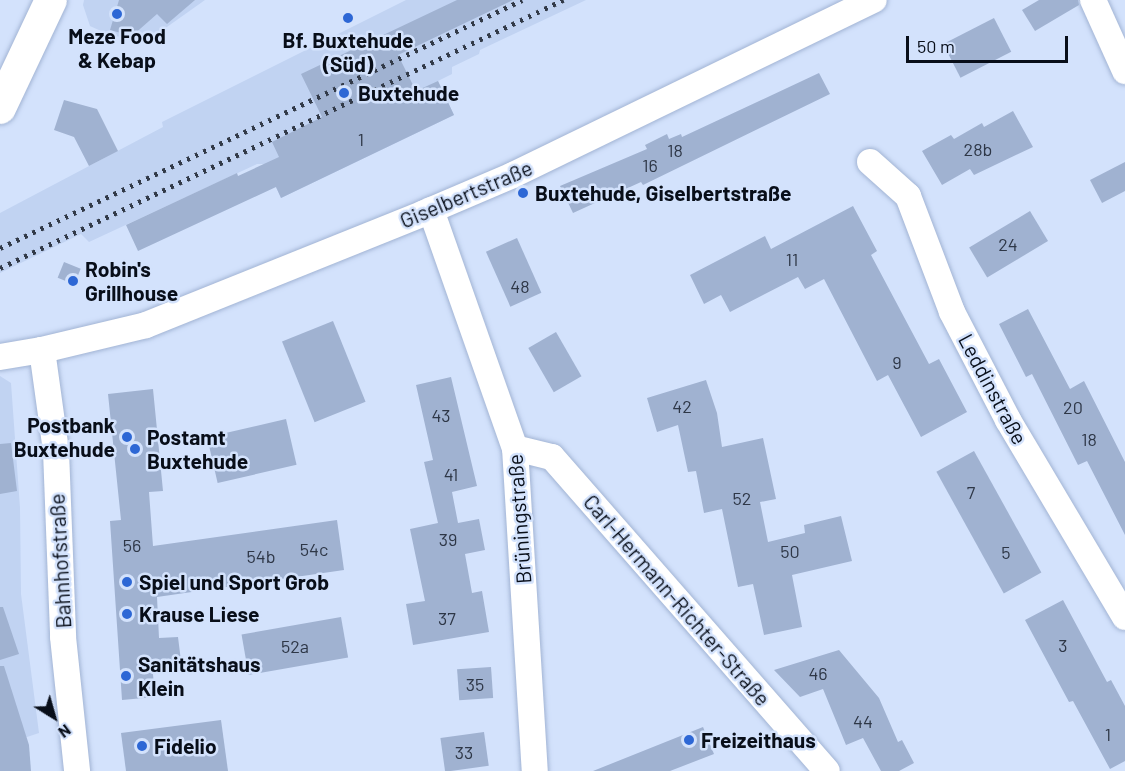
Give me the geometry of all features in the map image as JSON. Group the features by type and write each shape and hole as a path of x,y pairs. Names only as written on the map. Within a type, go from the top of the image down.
{"street":[{"path":"0,108 5,101 23,55 51,0"},
{"name":"Giselbertstraße","path":"0,357 42,350 146,325 431,210 513,175 874,0"},
{"path":"1093,0 1125,71"},
{"path":"0,80 23,55"},
{"name":"Leddinstraße","path":"870,162 908,196 952,312 1008,420 1125,617"},
{"name":"Brüningstraße","path":"431,210 515,448 535,771"},
{"name":"Bahnhofstraße","path":"42,350 56,451 63,637 77,771"},
{"name":"Carl-Hermann-Richter-Straße","path":"515,448 552,457 827,771"}],"shaded area":[{"path":"84,0 205,0 150,39 112,36 90,26 83,5"},
{"path":"406,0 586,0 480,50 479,54 452,67 452,74 438,81 454,115 281,198 265,164 257,164 89,242 81,234 0,273 0,213 163,127 162,122"},
{"path":"0,376 11,383 20,508 21,594 39,733 0,746"}],"building":[{"path":"119,0 195,0 167,24 157,14 132,36 110,30"},
{"path":"457,0 513,0 398,55 416,91 438,81 454,115 281,198 276,187 138,251 126,225 237,173 238,176 279,157 272,142 322,117 301,74"},
{"path":"1039,0 1078,0 1079,5 1035,31 1022,10"},
{"path":"994,18 1011,52 960,78 943,44"},
{"path":"819,73 830,94 643,185 641,182 573,213 560,186 647,149 645,145 667,134 669,139 681,134 682,137"},
{"path":"64,100 97,109 118,151 89,166 74,137 54,130"},
{"path":"1013,111 1033,147 974,175 970,169 942,185 922,151 951,135 954,139 982,123 984,127"},
{"path":"1125,162 1125,191 1102,203 1090,180"},
{"path":"853,206 877,251 871,255 929,364 939,359 967,412 921,437 888,375 877,381 824,279 805,289 798,277 730,312 721,295 704,304 690,275 765,236 771,249"},
{"path":"1030,211 1048,241 987,278 969,248"},
{"path":"517,238 541,293 510,307 486,252"},
{"path":"64,262 81,269 74,285 58,278"},
{"path":"1028,309 1070,389 1084,381 1125,462 1125,535 1087,461 1078,465 1032,374 1026,377 999,324"},
{"path":"333,321 366,402 315,422 282,342"},
{"path":"556,332 582,376 554,392 528,348"},
{"path":"451,377 477,486 452,492 458,523 479,519 485,550 465,554 472,593 482,591 489,632 413,645 406,604 425,601 410,529 438,523 424,462 433,460 416,385"},
{"path":"706,380 717,413 722,447 763,438 776,499 760,502 768,542 805,533 804,525 841,516 852,561 792,575 802,627 764,635 753,584 738,587 722,509 704,513 696,471 688,472 678,425 657,432 647,398"},
{"path":"153,389 163,491 149,492 153,546 337,520 344,570 157,597 159,638 178,637 181,661 152,663 155,697 122,700 110,521 121,520 108,394"},
{"path":"286,419 297,465 218,483 207,437"},
{"path":"11,443 17,491 0,494 0,444"},
{"path":"974,451 1041,573 1004,593 936,472"},
{"path":"1063,600 1107,682 1111,680 1125,706 1125,761 1110,769 1073,701 1069,702 1025,620"},
{"path":"0,607 3,607 19,654 0,660"},
{"path":"341,617 348,657 249,675 242,635"},
{"path":"839,650 879,698 898,742 902,740 914,763 899,771 881,771 863,738 846,745 823,689 800,697 774,670"},
{"path":"0,666 4,666 29,745 31,771 0,771"},
{"path":"491,667 493,698 459,700 457,669"},
{"path":"221,720 228,771 126,771 121,733"},
{"name":"Freizeithaus","path":"703,727 714,754 670,771 593,771"},
{"path":"484,732 489,766 445,771 440,738"}],"railway":[{"path":"0,248 522,0"},
{"path":"0,268 563,0"}],"place":[{"name":"Meze Food & Kebap","path":"117,14"},
{"name":"Bf. Buxtehude (Süd)","path":"348,18"},
{"name":"Buxtehude","path":"344,93"},
{"name":"Buxtehude, Giselbertstraße","path":"523,193"},
{"name":"Robin's Grillhouse","path":"73,281"},
{"name":"Postbank Buxtehude","path":"127,437"},
{"name":"Postamt Buxtehude","path":"135,449"},
{"name":"Spiel und Sport Grob","path":"127,582"},
{"name":"Krause Liese","path":"127,614"},
{"name":"Sanitätshaus Klein","path":"126,676"},
{"name":"Freizeithaus","path":"689,740"},
{"name":"Fidelio","path":"142,746"}]}
